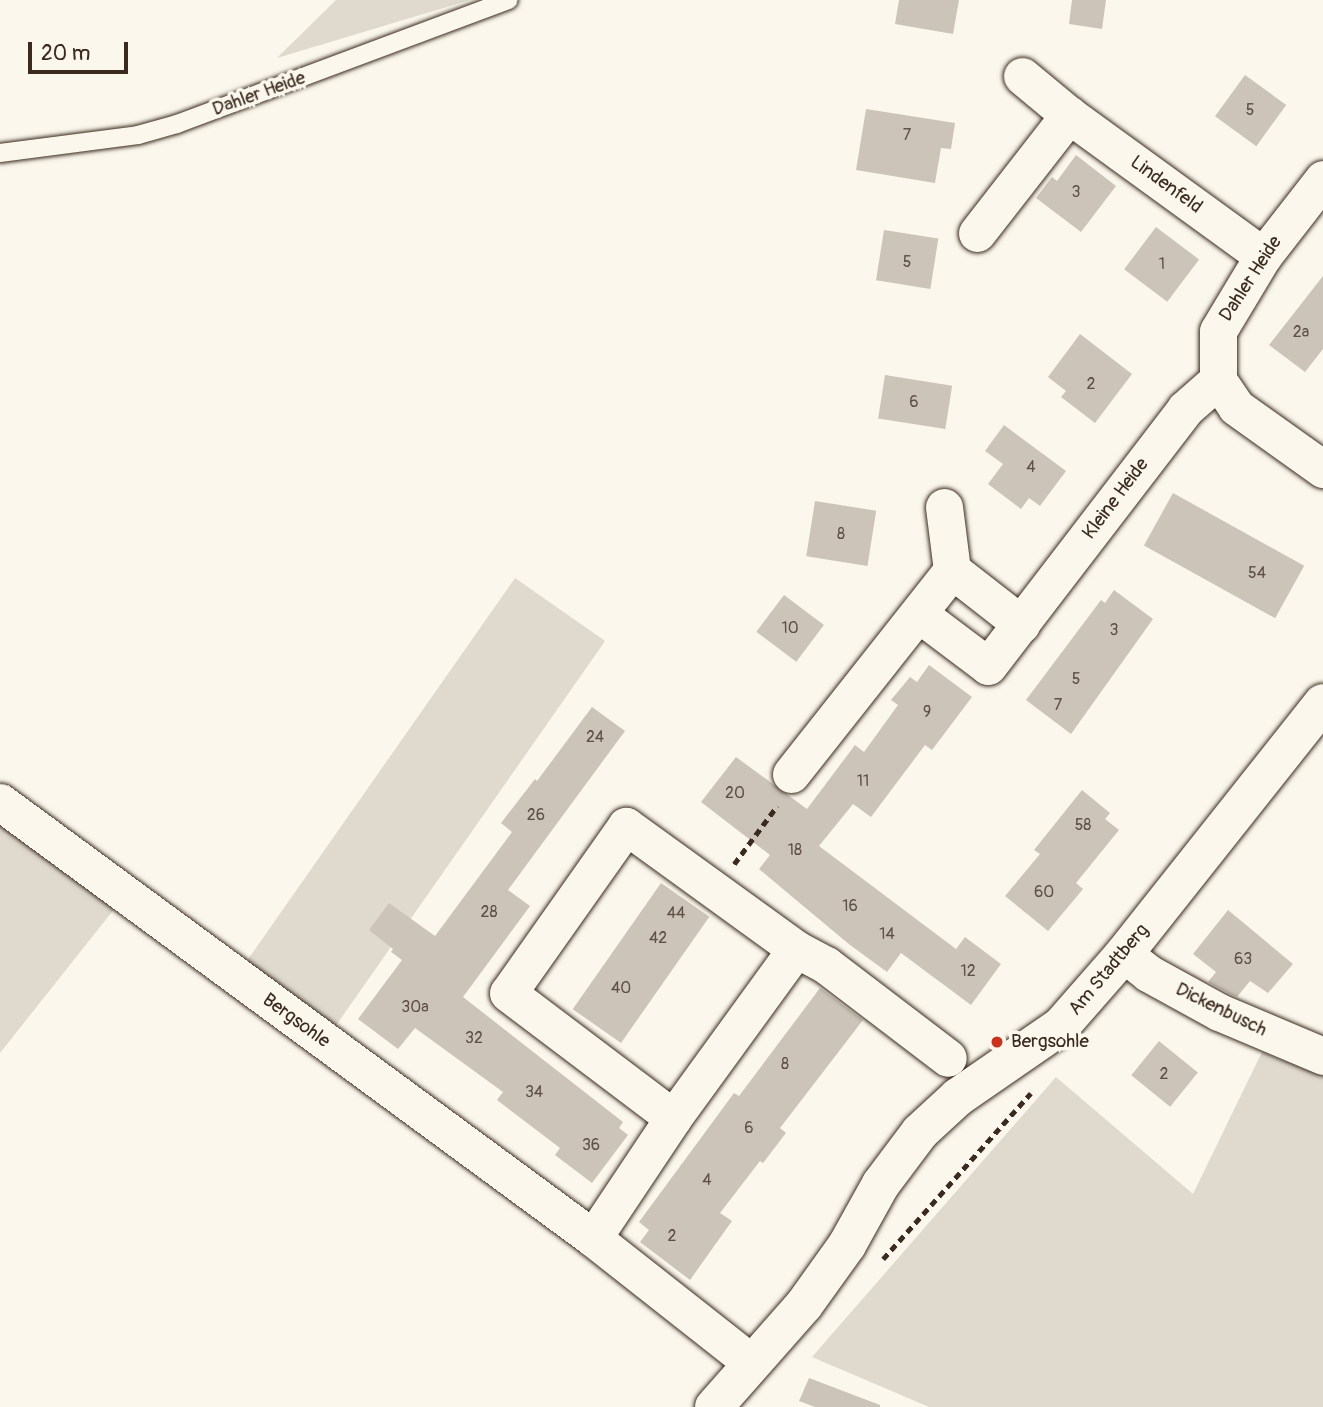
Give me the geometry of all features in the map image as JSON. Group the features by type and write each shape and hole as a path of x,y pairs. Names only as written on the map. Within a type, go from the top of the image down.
{"street":[{"name":"Lindenfeld","path":"1022,76 1069,115 1263,256"},
{"path":"977,233 1069,115"},
{"name":"Dahler Heide","path":"1218,380 1218,331 1263,256 1323,179"},
{"path":"1218,380 1236,407 1323,469"},
{"name":"Kleine Heide","path":"919,614 988,666 1185,409 1218,380"},
{"path":"791,774 952,570 944,507"},
{"path":"952,570 1021,624"},
{"name":"Am Stadtberg","path":"714,1407 804,1305 833,1265 881,1184 920,1132 958,1097 1061,1026 1124,954 1323,703"},
{"name":"Bergsohle","path":"0,802 593,1238 752,1363"},
{"path":"673,1118 508,993 626,826 796,948 826,965 948,1058"},
{"path":"593,1238 673,1118 796,948"},
{"name":"Dickenbusch","path":"1124,954 1148,973 1219,1012 1323,1056"}],"lane":[{"name":"Dahler Heide","path":"0,153 138,135 177,124 509,0"}],"path":[{"path":"715,890 794,783 791,774"},
{"path":"876,1267 1038,1086"}],"shaded area":[{"path":"336,0 470,0 277,58"},
{"path":"515,578 605,641 333,1030 243,967"},
{"path":"0,811 119,903 0,1053"},
{"path":"1262,1052 1323,1076 1323,1407 929,1407 812,1357 1056,1077 1193,1194"}],"building":[{"path":"899,0 959,0 953,34 895,24"},
{"path":"1072,0 1106,0 1102,29 1069,24"},
{"path":"1245,75 1286,105 1256,146 1215,116"},
{"path":"866,109 955,123 951,149 941,148 935,183 856,170"},
{"path":"1076,155 1116,186 1081,232 1036,198 1052,177 1057,181"},
{"path":"1156,227 1199,259 1167,302 1124,269"},
{"path":"884,230 938,239 930,289 876,280"},
{"path":"1323,276 1323,349 1305,372 1269,345"},
{"path":"1080,334 1132,374 1095,423 1061,397 1066,391 1048,377"},
{"path":"885,375 952,386 945,429 878,418"},
{"path":"1004,425 1066,471 1040,506 1029,498 1021,509 988,484 1003,464 985,451"},
{"path":"1173,493 1304,566 1275,618 1144,545"},
{"path":"815,501 876,511 867,566 806,556"},
{"path":"1114,590 1153,619 1071,734 1026,700 1101,600 1105,603"},
{"path":"784,595 824,625 796,662 756,632"},
{"path":"929,665 972,697 932,750 925,745 871,817 853,804 819,846 956,949 965,937 1001,964 971,1005 901,953 887,972 850,945 759,869 770,855 701,802 736,757 807,809 855,745 864,752 898,705 891,700 910,677 917,682"},
{"path":"592,707 625,731 508,890 530,906 463,997 623,1122 619,1128 628,1135 592,1183 555,1155 560,1148 497,1100 503,1092 415,1028 398,1049 358,1019 402,960 369,930 389,903 435,936 512,832 501,823 535,779 537,781"},
{"path":"1082,790 1110,813 1105,819 1119,830 1076,883 1083,889 1048,931 1005,896 1040,854 1034,850"},
{"path":"661,883 709,917 621,1043 573,1009"},
{"path":"1228,910 1293,964 1268,993 1250,981 1237,997 1228,993 1208,982 1216,972 1193,954"},
{"path":"820,988 863,1020 780,1128 786,1133 763,1163 760,1161 720,1213 732,1221 690,1280 640,1242 649,1230 639,1222 734,1093 739,1096"},
{"path":"1159,1041 1198,1072 1170,1107 1131,1075"},
{"path":"809,1378 880,1407 815,1407 799,1401"}],"place":[{"name":"Bergsohle","path":"997,1042"}]}
